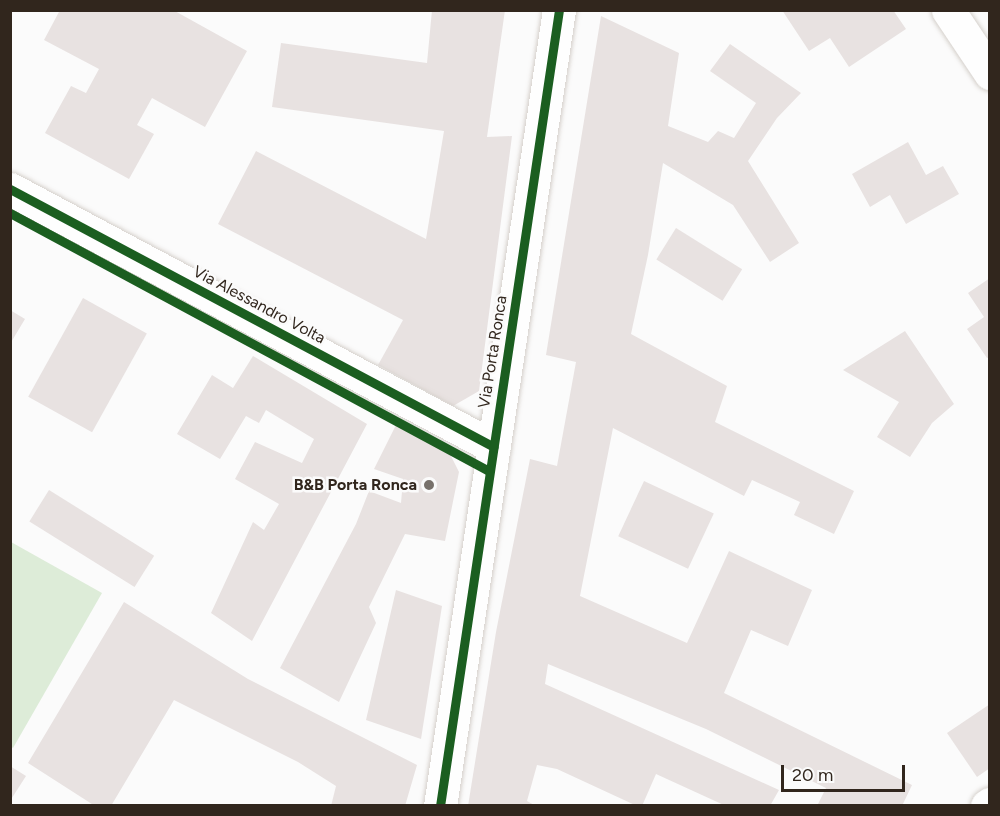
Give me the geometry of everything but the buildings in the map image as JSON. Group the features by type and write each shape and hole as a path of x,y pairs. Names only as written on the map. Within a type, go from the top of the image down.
{"street":[{"name":"Via Porta Ronca","path":"440,806 559,10"},
{"path":"948,10 990,73"},
{"name":"Via Alessandro Volta","path":"10,189 494,447"}],"green space":[{"path":"11,542 102,593 13,748 10,746"}],"cycle path":[{"path":"440,806 559,10"},
{"path":"10,189 494,447"},
{"path":"10,213 489,471"}],"place":[{"name":"B&B Porta Ronca","path":"429,485"}]}
